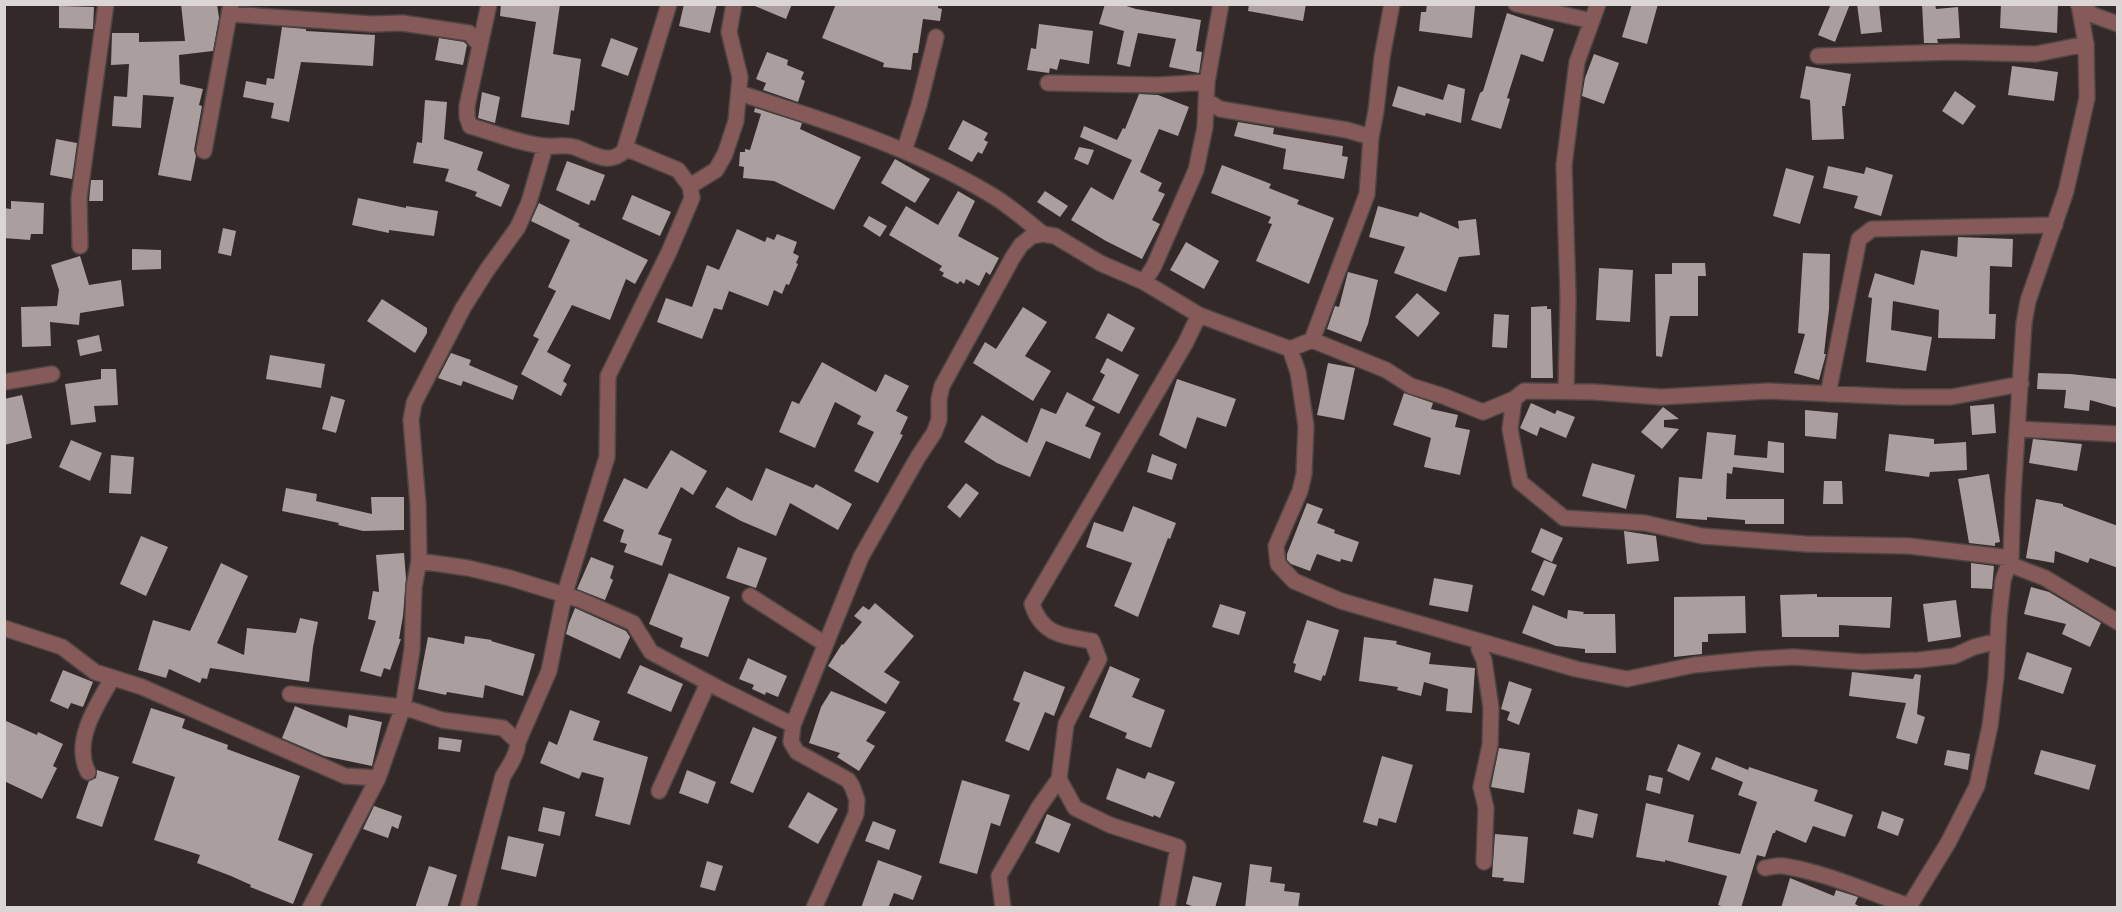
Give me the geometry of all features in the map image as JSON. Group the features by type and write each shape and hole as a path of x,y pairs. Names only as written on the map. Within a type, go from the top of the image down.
{"street":[{"path":"80,246 79,198 106,4"},
{"path":"489,4 467,106 470,126 545,147 572,146 602,158 611,159 619,156 625,148 669,4"},
{"path":"690,186 716,170 725,154 736,121 740,77 729,32 734,4"},
{"path":"1143,282 1154,266 1196,170 1205,127 1207,82 1221,4"},
{"path":"1312,340 1367,194 1371,137 1392,4"},
{"path":"1516,4 1592,21"},
{"path":"1566,392 1568,298 1564,165 1577,62 1598,4"},
{"path":"2078,5 2093,15 2118,24"},
{"path":"1765,868 1781,866 1808,873 1909,907 1948,843 1977,786 1990,726 2003,580 2010,561 2024,323 2028,302 2066,191 2087,98 2085,40 2078,5"},
{"path":"204,151 230,9 372,24 402,23 469,33 480,45"},
{"path":"2085,40 2093,15"},
{"path":"469,33 485,22"},
{"path":"904,151 919,105 936,37"},
{"path":"1818,56 1953,52 2036,54 2085,40"},
{"path":"1048,83 1159,86 1207,82"},
{"path":"739,93 840,124 904,151 990,193 1043,234"},
{"path":"1206,100 1220,109 1347,130 1371,137"},
{"path":"310,908 378,778 403,707 412,650 414,587 419,561 418,504 412,429 414,403 463,308 518,227 529,202 545,147"},
{"path":"468,908 503,776 512,763 518,742 549,671 564,596 608,457 608,376 692,198 690,186 678,170 625,148"},
{"path":"1827,394 1859,239 1872,229 2055,225"},
{"path":"814,908 856,814 857,800 848,780 797,752 791,742 793,725 873,533 934,433 939,420 939,399 942,386 1013,257 1021,245 1032,236 1043,234 1055,236 1100,263 1143,282 1199,315 1290,349 1312,340 1386,370 1411,386 1483,412 1514,399 1524,391 1593,392 1661,397 1768,391 1951,397 2021,384"},
{"path":"1003,908 999,876 1039,807 1059,779 1066,724 1099,659 1092,642 1059,636 1037,620 1032,604 1185,345 1199,315"},
{"path":"1290,349 1298,372 1306,426 1304,474 1300,491 1276,546 1278,564 1294,580 1341,601 1576,669 1627,679 1694,665 1757,659 1794,657 1862,662 1919,660 1954,656 1974,647 1998,641"},
{"path":"4,382 52,374"},
{"path":"1514,399 1510,429 1520,482 1564,518 1645,524 1702,536 1806,544 1909,546 2010,561 2044,578 2118,622"},
{"path":"2019,429 2118,434"},
{"path":"419,561 468,568 510,578 578,599 633,623 651,652 793,725"},
{"path":"750,597 825,644"},
{"path":"4,628 62,647 95,672 142,687 345,776 378,778"},
{"path":"1483,643 1479,649 1484,660 1491,708 1490,745 1481,787 1486,808 1484,862"},
{"path":"88,772 83,762 82,748 96,705 112,679"},
{"path":"659,791 708,683"},
{"path":"290,694 403,707 442,720 503,728 518,742"},
{"path":"1059,779 1075,808 1110,825 1178,847 1167,908"}],"building":[{"path":"181,4 217,4 219,18 213,51 179,55 180,84 203,89 199,105 202,106 191,181 158,175 174,97 143,95 141,128 112,126 114,96 127,97 129,64 111,65 112,33 139,33 139,42 185,41"},
{"path":"501,4 560,4 553,54 581,59 574,111 571,110 569,125 521,117 536,22 500,16"},
{"path":"684,4 717,4 710,33 679,26"},
{"path":"750,4 792,4 786,19"},
{"path":"836,4 938,4 938,8 942,9 940,21 923,19 918,53 913,53 911,70 883,67 884,63 822,38"},
{"path":"1105,4 1120,4 1136,9 1201,20 1196,51 1202,52 1199,73 1169,67 1176,39 1138,33 1130,67 1117,64 1124,31 1099,24"},
{"path":"1249,4 1306,4 1303,21 1248,11"},
{"path":"1427,4 1475,6 1472,38 1419,31 1421,12 1426,12"},
{"path":"1632,4 1658,4 1647,44 1622,37"},
{"path":"1831,4 1850,4 1835,42 1818,35"},
{"path":"1857,4 1879,4 1882,32 1861,34"},
{"path":"1922,4 1935,4 1936,9 1958,7 1960,38 1937,39 1938,43 1924,43"},
{"path":"2001,4 2058,4 2057,33 2000,28"},
{"path":"59,6 94,7 93,29 59,28"},
{"path":"1507,13 1554,29 1543,62 1521,54 1507,98 1510,99 1501,129 1471,120 1480,93 1483,91"},
{"path":"1039,24 1093,31 1089,64 1060,59 1057,70 1050,68 1049,73 1027,70 1031,48 1036,49"},
{"path":"282,27 306,29 306,31 375,35 373,66 301,62 289,122 271,118 274,103 243,97 246,81 266,85 267,78 274,79"},
{"path":"439,38 464,42 467,45 463,65 435,60"},
{"path":"611,38 638,48 628,76 601,66"},
{"path":"767,52 788,60 787,65 804,72 801,79 805,81 798,102 763,90 766,83 756,79"},
{"path":"1594,54 1619,63 1604,104 1582,96 1585,78"},
{"path":"1806,66 1851,74 1845,106 1842,106 1844,139 1812,140 1810,100 1800,98"},
{"path":"2012,66 2058,72 2054,101 2008,95"},
{"path":"1448,84 1465,89 1461,123 1426,113 1425,116 1392,106 1398,86 1443,100"},
{"path":"1955,91 1976,106 1963,125 1942,111"},
{"path":"482,92 500,97 495,123 478,118"},
{"path":"1139,94 1158,95 1189,107 1178,136 1159,129 1140,172 1162,183 1158,191 1165,194 1152,220 1160,224 1142,259 1071,220 1091,187 1113,200 1132,160 1080,137 1084,126 1117,140 1123,128 1125,129"},
{"path":"425,100 447,102 444,139 483,152 477,170 510,185 501,207 475,196 477,192 445,181 449,169 413,163 417,142 422,143"},
{"path":"755,108 802,123 800,129 861,157 834,210 774,181 743,178 744,167 739,166 740,152 745,152 745,149 750,150 761,114 754,112"},
{"path":"963,120 988,133 984,140 988,142 982,154 978,152 972,162 948,149"},
{"path":"1238,122 1274,128 1273,134 1343,146 1342,156 1348,157 1344,179 1283,169 1286,149 1234,136"},
{"path":"56,139 77,143 72,179 50,175"},
{"path":"1079,147 1094,150 1088,165 1074,159"},
{"path":"895,159 930,179 915,203 881,183"},
{"path":"567,161 605,175 595,201 591,200 589,205 556,190"},
{"path":"1222,165 1271,184 1269,188 1299,200 1297,204 1334,218 1309,284 1256,261 1272,224 1268,223 1271,217 1211,193"},
{"path":"1828,166 1864,174 1866,167 1893,175 1881,216 1854,208 1858,196 1823,188"},
{"path":"1786,168 1814,176 1800,224 1773,216"},
{"path":"91,180 103,180 103,201 89,201"},
{"path":"958,191 975,201 958,236 999,258 990,275 986,272 979,286 966,279 964,284 960,281 958,284 942,276 944,273 939,270 942,266 889,235 906,206 938,225"},
{"path":"1045,191 1068,206 1060,217 1037,202"},
{"path":"632,195 671,212 660,236 622,219"},
{"path":"358,198 406,208 406,206 438,211 434,236 389,230 389,233 352,225"},
{"path":"11,201 44,203 43,234 31,234 30,240 4,238 4,208 11,209"},
{"path":"539,203 580,224 578,226 648,260 635,284 626,279 610,320 572,305 547,352 571,365 563,381 567,384 561,396 521,374 539,339 533,336 556,291 548,287 570,240 531,221"},
{"path":"1378,206 1418,217 1420,212 1459,229 1458,221 1476,219 1480,255 1459,257 1446,292 1394,273 1405,247 1369,237"},
{"path":"869,216 887,226 880,237 863,226"},
{"path":"223,228 236,231 231,256 218,253"},
{"path":"737,229 765,242 767,237 774,240 777,234 797,242 793,253 799,256 796,263 798,264 789,285 786,284 782,294 774,290 768,306 729,291 722,310 714,308 702,339 657,322 666,298 692,307 707,265 719,270"},
{"path":"1958,237 2013,239 2012,267 1990,266 1989,314 1996,314 1995,339 1938,338 1939,310 1893,301 1891,330 1932,337 1926,371 1866,362 1872,298 1868,297 1875,273 1914,285 1921,250 1957,257"},
{"path":"1186,242 1219,261 1204,289 1170,270"},
{"path":"132,249 161,250 161,269 132,270"},
{"path":"1803,253 1830,254 1829,309 1824,354 1826,354 1819,380 1794,373 1805,334 1798,333"},
{"path":"80,256 89,285 121,280 124,306 80,313 79,325 50,322 51,346 22,347 21,307 57,306 59,290 51,265"},
{"path":"1672,263 1705,263 1706,276 1698,276 1698,316 1670,316 1662,357 1656,356 1655,274 1672,274"},
{"path":"1599,268 1633,270 1630,322 1596,320"},
{"path":"1348,272 1378,280 1368,324 1361,342 1327,329 1335,306 1339,307"},
{"path":"1417,293 1440,313 1418,337 1395,317"},
{"path":"382,299 427,328 427,333 415,353 367,321"},
{"path":"1547,306 1547,309 1551,309 1553,378 1531,378 1531,307"},
{"path":"1023,307 1047,322 1025,356 1051,371 1033,401 973,363 985,342 996,349"},
{"path":"1108,313 1135,328 1122,352 1095,338"},
{"path":"1494,314 1509,315 1507,348 1492,347"},
{"path":"99,335 102,351 80,356 77,340"},
{"path":"451,353 471,360 469,365 518,386 513,400 463,381 461,386 438,378"},
{"path":"270,355 325,364 321,388 266,379"},
{"path":"1107,358 1139,375 1119,414 1092,400 1105,375 1100,372"},
{"path":"822,362 876,392 885,374 909,386 896,411 908,417 900,434 903,435 878,483 854,471 874,432 857,424 861,416 835,402 815,448 779,432 792,401 799,404"},
{"path":"1328,363 1355,368 1344,420 1317,415"},
{"path":"101,369 116,369 118,405 94,406 96,422 71,425 65,384 101,379"},
{"path":"2038,373 2118,379 2118,408 2090,400 2089,411 2064,408 2066,390 2037,389"},
{"path":"1177,379 1236,399 1226,427 1197,417 1186,449 1159,435"},
{"path":"1067,392 1095,407 1085,426 1101,433 1090,459 1046,441 1030,477 997,463 964,442 982,415 1027,443 1041,408 1056,414"},
{"path":"1404,393 1433,403 1431,409 1458,415 1455,427 1470,430 1460,475 1424,467 1431,438 1393,425"},
{"path":"22,395 32,438 4,445 4,399"},
{"path":"331,396 345,400 336,433 322,429"},
{"path":"1531,403 1555,414 1557,410 1575,417 1566,438 1540,427 1537,436 1520,428"},
{"path":"1994,404 1996,433 1972,435 1970,406"},
{"path":"1663,407 1679,419 1664,420 1664,427 1679,429 1662,449 1641,432"},
{"path":"1805,410 1838,413 1836,439 1805,436"},
{"path":"1707,432 1736,435 1734,455 1767,458 1768,441 1784,443 1784,473 1733,467 1732,474 1727,473 1726,499 1784,499 1784,524 1745,524 1745,520 1707,517 1707,520 1676,518 1679,477 1702,479"},
{"path":"1889,434 1934,439 1934,444 1966,442 1967,470 1930,472 1929,477 1885,471"},
{"path":"2033,439 2082,444 2077,471 2029,463"},
{"path":"71,440 102,453 90,481 59,467"},
{"path":"671,450 707,471 693,495 681,487 658,534 672,539 662,566 624,552 627,544 620,542 624,530 603,521 624,478 647,489"},
{"path":"1152,454 1177,464 1172,480 1147,472"},
{"path":"111,455 134,457 131,494 109,493"},
{"path":"1592,463 1635,475 1626,509 1582,496"},
{"path":"766,468 813,488 816,484 852,504 838,530 790,503 776,536 715,507 727,487 752,501"},
{"path":"1989,474 2000,542 1995,543 1995,546 1969,543 1958,479"},
{"path":"1824,481 1842,481 1843,504 1823,504"},
{"path":"966,483 979,493 960,518 947,507"},
{"path":"286,488 317,494 316,501 372,514 371,497 404,497 404,530 363,531 338,525 339,523 282,511"},
{"path":"2036,499 2063,504 2063,506 2118,526 2118,568 2090,558 2088,563 2055,551 2054,563 2026,558"},
{"path":"1307,503 1323,509 1317,523 1335,530 1334,533 1359,542 1352,562 1341,559 1340,562 1317,554 1310,571 1291,564 1287,560 1287,554"},
{"path":"1133,506 1176,523 1138,617 1114,606 1132,563 1086,547 1094,522 1123,532"},
{"path":"1541,528 1563,538 1552,562 1531,552"},
{"path":"1624,531 1656,536 1659,561 1627,564"},
{"path":"141,536 168,547 146,596 120,584"},
{"path":"738,547 767,558 756,588 726,578"},
{"path":"404,553 406,578 399,639 401,639 390,670 384,668 381,677 360,671 376,621 368,619 373,591 379,592 376,555"},
{"path":"591,557 614,566 610,578 613,580 605,600 577,589"},
{"path":"1544,560 1557,565 1544,596 1531,590"},
{"path":"221,563 248,576 217,643 244,655 247,628 296,633 300,618 318,622 309,682 210,668 207,679 202,678 200,683 169,669 166,678 138,670 153,620 190,631"},
{"path":"1971,563 1994,566 1992,589 1971,588"},
{"path":"669,573 730,597 708,657 680,647 683,638 649,624"},
{"path":"1434,578 1473,585 1468,612 1429,605"},
{"path":"2031,587 2049,592 2101,623 2090,647 2062,634 2066,624 2024,614"},
{"path":"1817,594 1817,597 1892,597 1890,628 1839,625 1839,637 1782,637 1780,595"},
{"path":"1745,596 1746,633 1708,634 1708,642 1702,642 1702,654 1674,657 1674,597"},
{"path":"1956,600 1961,637 1928,642 1923,604"},
{"path":"875,603 914,636 884,672 900,682 886,704 828,666 842,644 862,622 854,616 863,606 869,610"},
{"path":"1220,604 1246,612 1239,635 1212,627"},
{"path":"1533,605 1567,619 1568,610 1584,612 1583,614 1615,614 1616,653 1585,653 1585,649 1556,646 1522,633"},
{"path":"575,608 626,631 630,637 620,659 566,634"},
{"path":"1307,620 1339,630 1325,676 1323,675 1321,681 1294,672 1296,664 1293,663"},
{"path":"465,636 492,640 535,654 523,696 485,685 483,698 447,692 446,695 418,689 428,637 464,644"},
{"path":"1364,637 1397,641 1396,644 1431,653 1429,664 1475,668 1472,713 1446,711 1448,689 1424,682 1421,696 1397,690 1398,687 1359,681"},
{"path":"2027,652 2072,668 2063,694 2018,679"},
{"path":"748,658 787,676 778,697 766,692 765,695 752,689 754,685 739,679"},
{"path":"640,665 683,684 671,712 627,693"},
{"path":"1110,666 1140,679 1132,697 1165,710 1151,748 1125,738 1127,733 1089,717"},
{"path":"63,670 93,682 83,707 71,703 68,709 50,701"},
{"path":"1024,671 1065,687 1054,716 1045,712 1029,751 1005,741 1020,703 1013,700"},
{"path":"1852,672 1913,679 1915,674 1921,675 1917,714 1925,717 1917,744 1896,738 1906,703 1849,696"},
{"path":"1509,681 1532,689 1519,725 1507,720 1510,712 1501,709"},
{"path":"831,691 886,712 866,741 875,746 859,771 837,757 840,753 809,743 821,707"},
{"path":"295,706 347,728 349,715 382,722 372,766 324,756 282,738"},
{"path":"151,708 185,719 182,728 228,745 227,749 300,776 278,840 313,854 293,904 197,863 200,855 154,840 175,777 132,763"},
{"path":"570,710 600,721 593,740 648,757 630,825 595,816 604,778 582,772 579,779 540,763 549,741 557,745"},
{"path":"4,720 63,744 53,766 57,768 42,799 4,781"},
{"path":"753,727 777,737 753,793 730,783"},
{"path":"439,737 462,740 460,752 438,749"},
{"path":"1678,744 1701,753 1689,781 1667,771"},
{"path":"1499,748 1530,753 1524,793 1491,787"},
{"path":"1947,750 1970,754 1968,770 1944,765"},
{"path":"2041,750 2096,765 2089,790 2034,774"},
{"path":"1382,756 1413,765 1396,823 1379,818 1377,826 1363,822"},
{"path":"1716,757 1748,770 1749,767 1818,790 1814,801 1853,815 1845,837 1813,826 1806,843 1776,830 1765,857 1757,855 1741,908 1718,905 1727,876 1665,860 1665,862 1636,857 1646,803 1694,815 1688,842 1740,854 1757,802 1738,795 1743,782 1711,769"},
{"path":"1117,768 1145,779 1148,772 1175,782 1160,818 1106,799"},
{"path":"97,770 119,777 102,827 76,818 89,781 96,778"},
{"path":"687,770 716,782 708,804 679,793"},
{"path":"1649,775 1663,778 1660,794 1646,790"},
{"path":"962,780 1010,795 1000,826 991,823 977,874 939,863"},
{"path":"808,792 838,809 818,844 788,827"},
{"path":"374,806 402,816 398,829 392,826 388,838 363,829"},
{"path":"543,807 565,812 560,836 538,831"},
{"path":"1578,809 1598,814 1593,838 1573,834"},
{"path":"1882,811 1904,819 1898,836 1877,828"},
{"path":"1047,814 1071,824 1059,853 1035,843"},
{"path":"873,821 896,830 889,850 865,841"},
{"path":"1495,834 1528,837 1524,883 1503,881 1504,878 1492,877"},
{"path":"508,836 544,844 536,877 501,869"},
{"path":"878,860 922,876 913,900 894,893 888,908 861,908"},
{"path":"707,861 723,866 715,891 700,887"},
{"path":"1250,864 1272,867 1270,882 1285,884 1284,891 1300,893 1298,908 1245,908"},
{"path":"429,866 457,875 447,908 415,908"},
{"path":"1193,876 1222,883 1215,908 1198,908 1186,904"},
{"path":"1790,878 1834,896 1836,890 1858,897 1855,904 1862,908 1781,908"}]}
